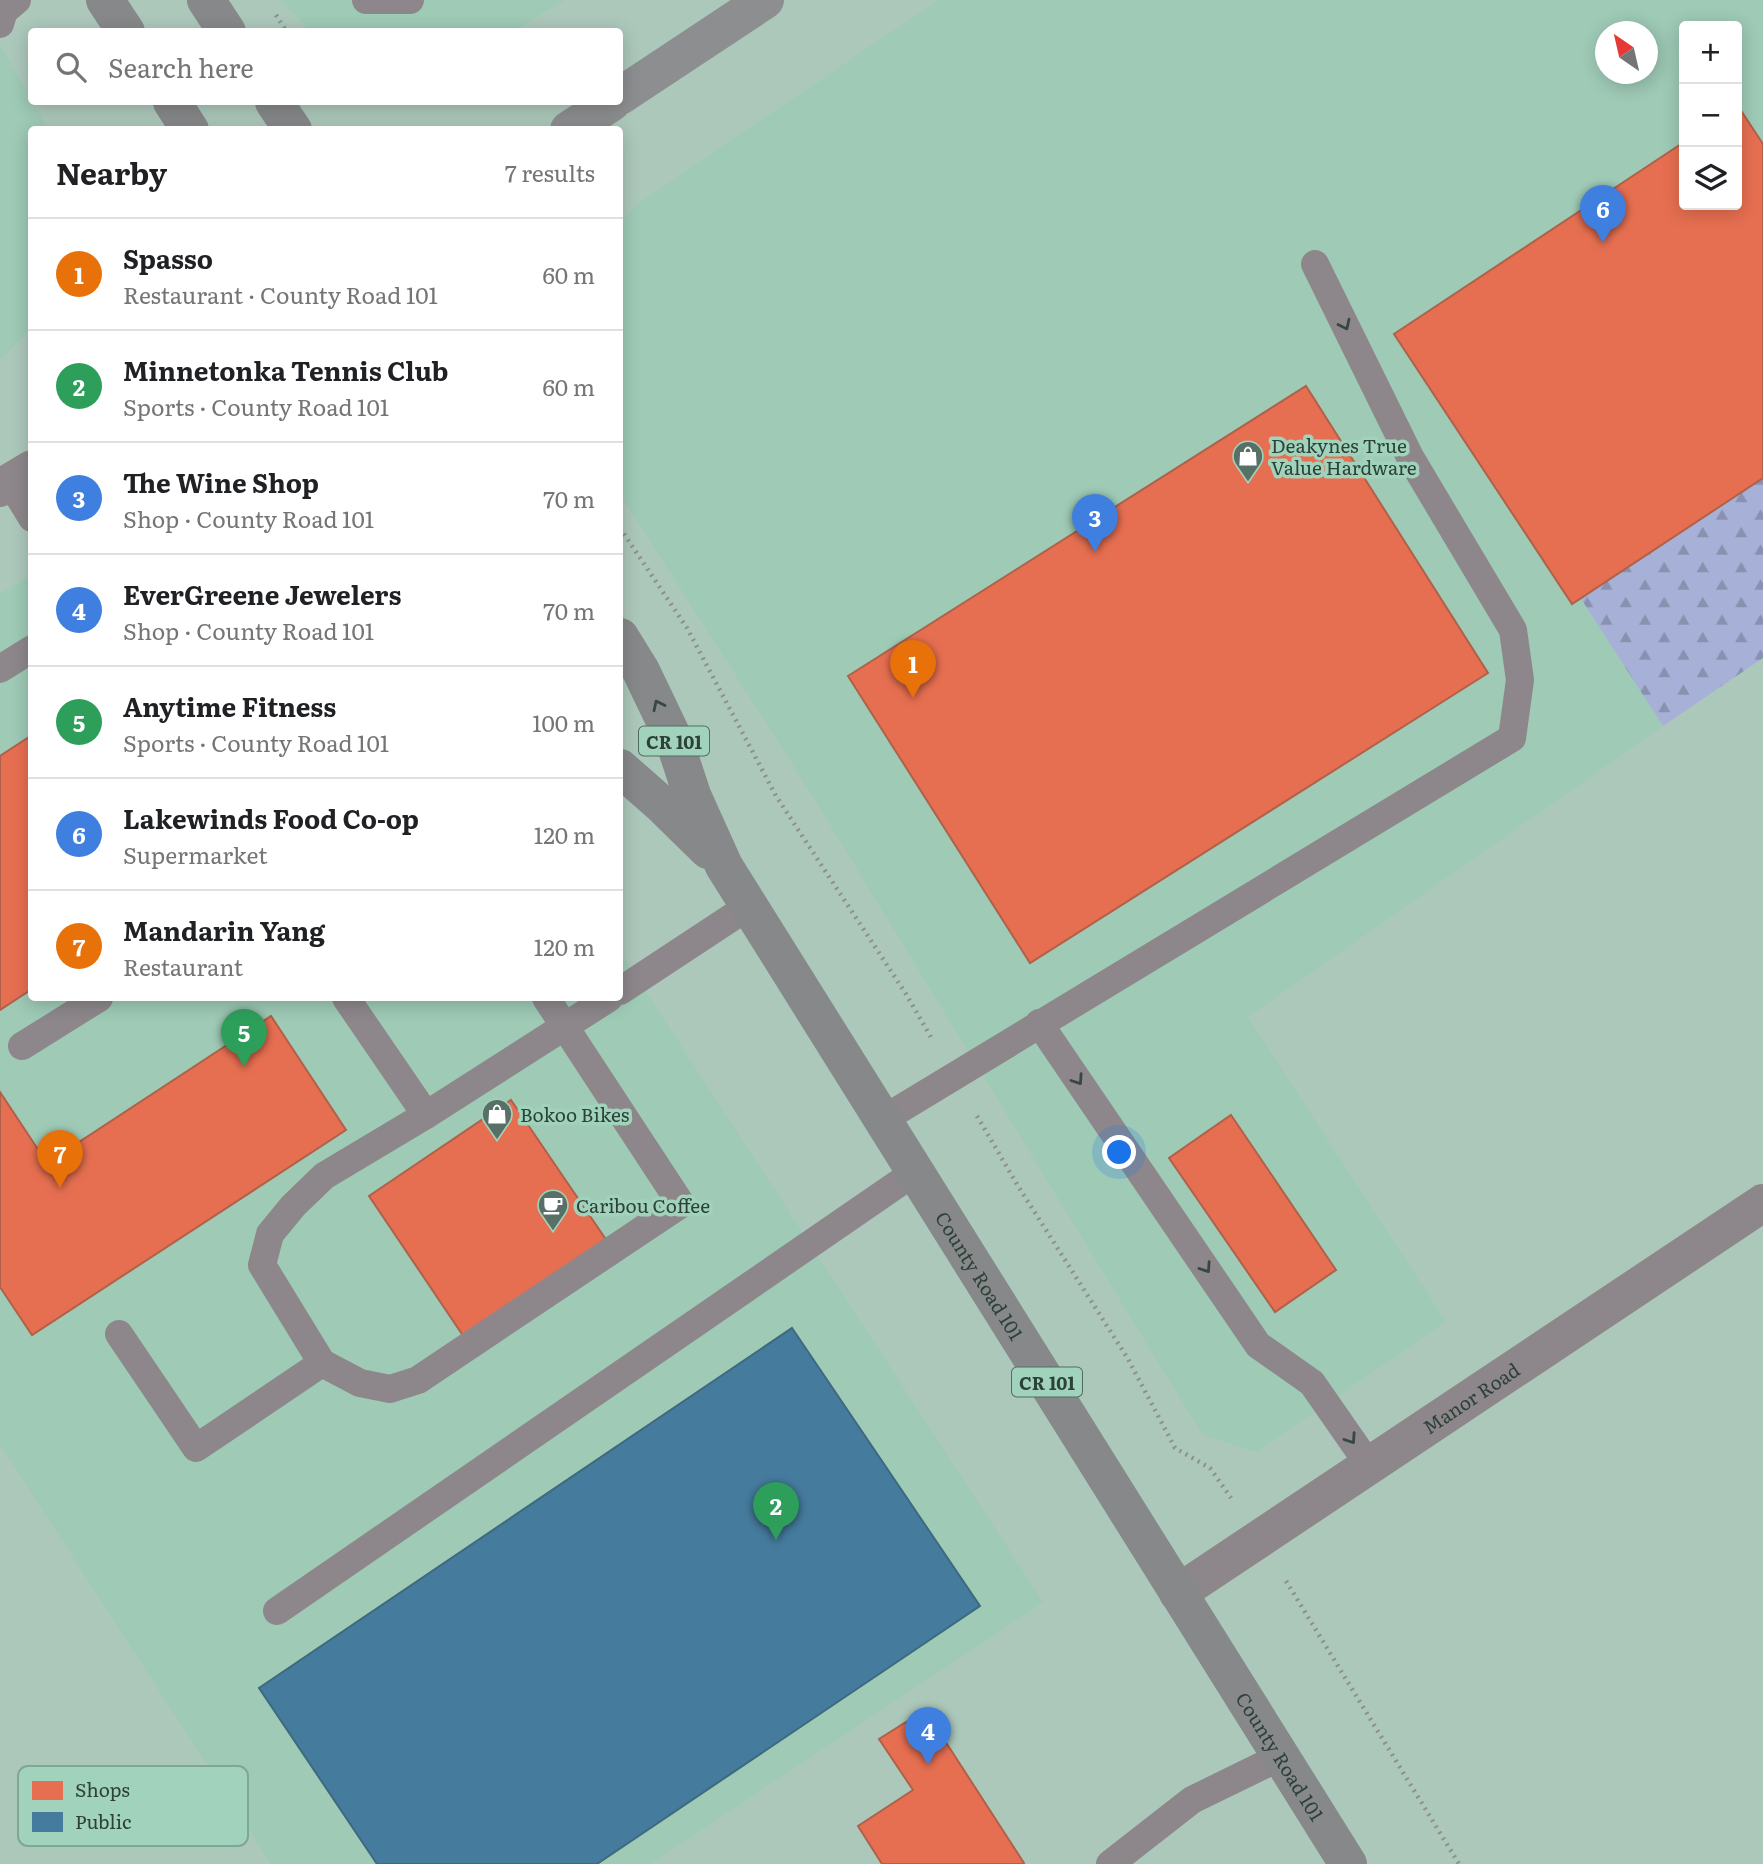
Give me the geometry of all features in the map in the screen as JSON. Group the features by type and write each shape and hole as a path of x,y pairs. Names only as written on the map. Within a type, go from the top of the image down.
{"main road":[{"path":"105,0 123,28"},
{"path":"206,0 224,28"},
{"path":"623,94 745,6"},
{"path":"174,105 187,126"},
{"path":"276,105 290,126"},
{"path":"575,126 607,105"},
{"name":"County Road 101","path":"623,642 641,671 674,740 692,795 724,866 1348,1864"},
{"name":"County Road 101","path":"623,771 661,803 724,866"}],"street":[{"name":"Manor Road","path":"1178,1593 1763,1203"}],"lane":[{"path":"0,24 4,11 17,0"},
{"path":"366,0 410,0"},
{"path":"882,1120 1512,738 1520,680 1513,630 1410,457 1315,264"},
{"path":"14,480 28,510"},
{"path":"0,669 28,652"},
{"path":"623,989 749,906"},
{"path":"22,1046 94,1001"},
{"path":"348,1001 426,1115"},
{"path":"548,1001 564,1026 681,1204 418,1380 390,1389 360,1383 322,1363 262,1265 270,1234 293,1206 324,1176 426,1115 564,1026 604,1001"},
{"path":"1039,1023 1258,1345 1312,1383 1369,1465"},
{"path":"277,1611 915,1172"},
{"path":"119,1334 196,1448 322,1363"},
{"path":"1110,1864 1192,1800 1280,1757"}],"path":[{"path":"1259,1538 1459,1864"}],"shaded area":[{"path":"281,0 564,0 518,28 307,28"},
{"path":"939,0 1763,0 1763,471 1576,591 1663,726 1248,1017 1446,1322 1256,1452 1202,1434 802,779 623,499 623,218 640,202"},
{"path":"0,45 28,94 28,105 34,105 46,126 28,126 28,331 0,360"},
{"path":"28,577 28,1001 623,1001 623,957 1043,1602 650,1864 271,1864 248,1828 248,1766 208,1766 0,1444 0,594"}],"green space":[{"path":"1763,471 1763,658 1663,726 1576,591"}],"building: Shops":[{"path":"1742,112 1763,144 1763,478 1572,604 1394,334 1679,145 1679,210 1742,210"},
{"path":"1306,386 1488,673 1030,963 848,676"},
{"path":"28,738 28,992 0,1010 0,756"},
{"path":"271,1016 346,1130 32,1335 0,1287 0,1092 47,1163"},
{"path":"511,1100 607,1241 464,1337 369,1196"},
{"path":"1231,1115 1336,1270 1275,1312 1169,1158"},
{"path":"925,1710 1024,1863 882,1864 858,1826 913,1790 879,1739"}],"building: Public":[{"path":"792,1328 980,1606 597,1864 377,1864 259,1688"}],"place":[{"name":"Lakewinds Food Co-op","path":"1603,243"},
{"name":"Deakynes True Value Hardware","path":"1248,483"},
{"name":"The Wine Shop","path":"1095,552"},
{"name":"Spasso","path":"913,698"},
{"name":"Anytime Fitness","path":"244,1067"},
{"name":"Bokoo Bikes","path":"497,1141"},
{"name":"Mandarin Yang","path":"60,1188"},
{"name":"Caribou Coffee","path":"553,1232"},
{"name":"Minnetonka Tennis Club","path":"776,1540"},
{"name":"EverGreene Jewelers","path":"928,1765"}]}
